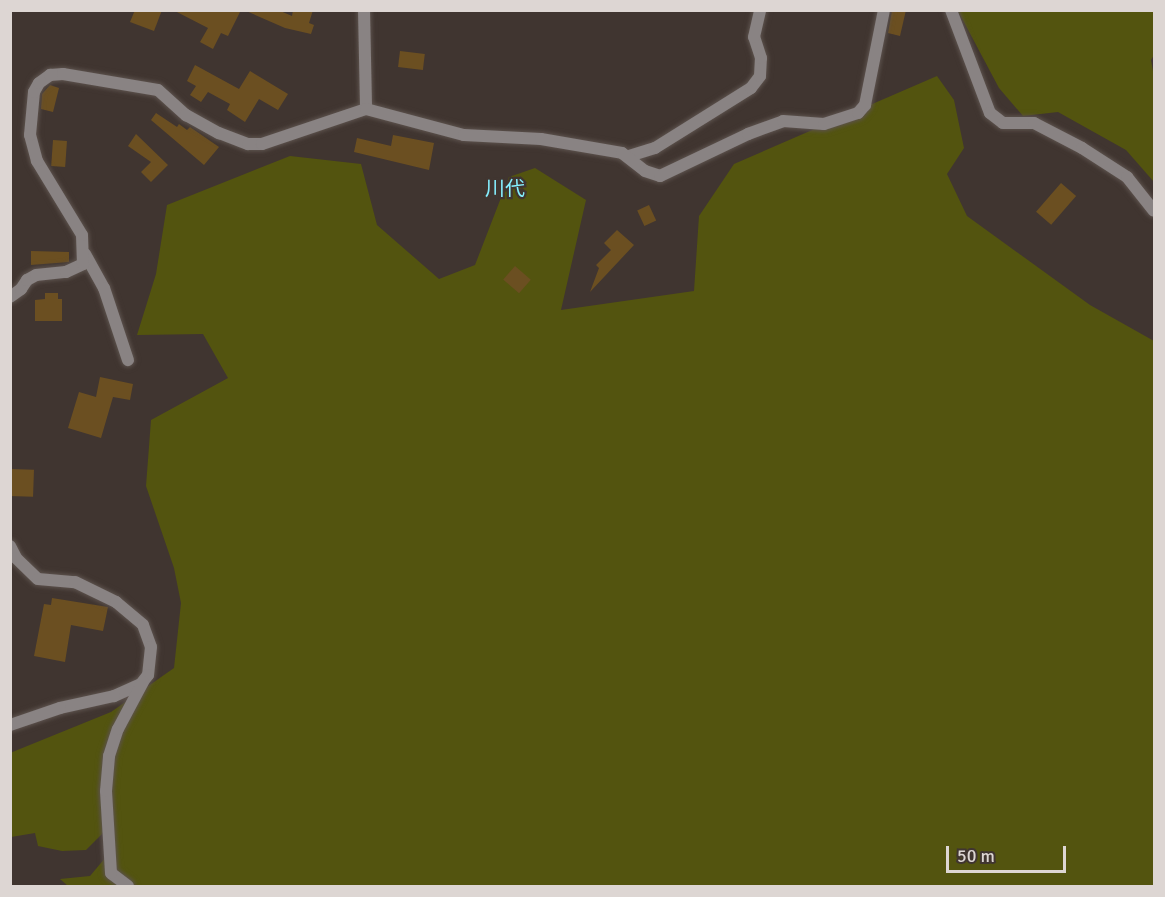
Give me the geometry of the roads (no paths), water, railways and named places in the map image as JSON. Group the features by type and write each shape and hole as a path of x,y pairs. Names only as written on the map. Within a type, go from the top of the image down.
{"street":[{"path":"364,10 366,109"},
{"path":"629,156 655,148 751,88 760,76 761,58 754,37 760,10"},
{"path":"128,360 104,288 85,254 82,236 37,161 30,135 33,92 39,82 50,75 63,74 158,90 186,115 219,133 248,144 262,144 366,109 464,135 541,140 622,153 629,156 645,171 660,176 738,138 783,121 824,124 858,113 865,105 884,10"},
{"path":"951,10 990,113 1003,123 1034,123 1082,148 1127,177 1155,211"},
{"path":"10,297 21,289 27,279 36,274 66,272 83,264 85,254"},
{"path":"10,546 16,558 39,579 75,582 116,603 143,625 152,647 148,675 141,684 114,696 60,708 10,725"},
{"path":"128,886 111,873 106,791 109,756 118,729 145,678"}],"district":[{"name":"川代","path":"505,188"}]}
